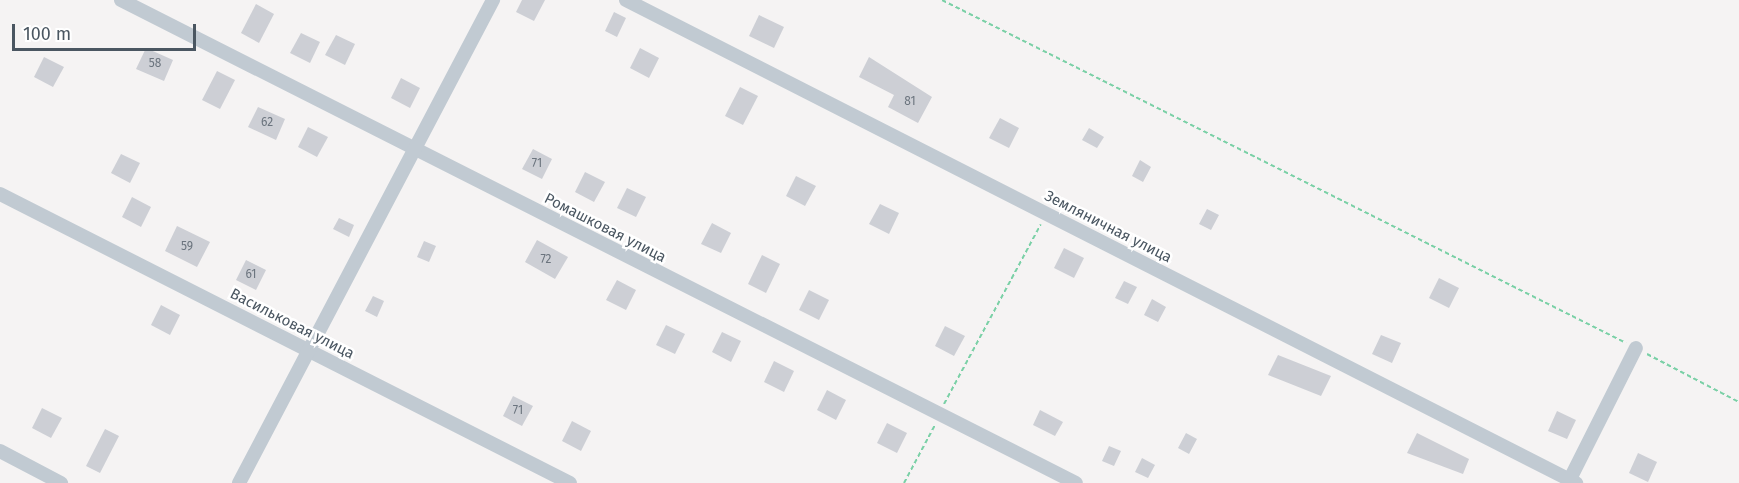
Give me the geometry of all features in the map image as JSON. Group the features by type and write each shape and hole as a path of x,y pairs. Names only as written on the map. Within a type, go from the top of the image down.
{"street":[{"name":"Ромашковая улица","path":"121,0 414,151 1076,483"},
{"path":"239,483 493,0"},
{"name":"Земляничная улица","path":"626,0 1571,482"},
{"name":"Васильковая улица","path":"0,194 570,483"},
{"path":"1571,482 1636,348"},
{"path":"0,451 61,483"}],"path":[{"path":"942,0 1636,348 1739,402"},
{"path":"904,483 1047,214"}],"building":[{"path":"522,0 545,0 534,21 516,12"},
{"path":"256,4 274,14 259,43 241,33"},
{"path":"614,12 626,18 617,37 605,31"},
{"path":"759,15 784,27 774,48 749,36"},
{"path":"301,33 320,42 310,63 290,53"},
{"path":"336,35 355,44 345,65 325,55"},
{"path":"146,48 173,60 164,81 136,69"},
{"path":"640,48 659,58 649,78 630,68"},
{"path":"44,57 64,67 53,87 34,77"},
{"path":"869,57 932,97 918,123 888,107 894,95 859,77"},
{"path":"217,71 235,80 220,109 202,100"},
{"path":"401,78 420,88 410,108 391,98"},
{"path":"740,87 758,96 743,125 725,116"},
{"path":"258,107 285,119 276,140 248,127"},
{"path":"1000,118 1019,128 1009,148 989,138"},
{"path":"308,127 328,137 317,157 298,147"},
{"path":"1089,128 1104,137 1097,148 1082,140"},
{"path":"533,149 552,159 542,179 522,169"},
{"path":"121,154 140,163 130,183 111,173"},
{"path":"1140,160 1151,167 1143,182 1132,176"},
{"path":"585,172 605,182 594,202 575,192"},
{"path":"796,176 816,186 805,206 786,196"},
{"path":"627,188 646,197 636,217 617,208"},
{"path":"132,197 151,207 141,227 122,217"},
{"path":"880,204 899,213 889,234 869,224"},
{"path":"1207,209 1219,215 1211,230 1199,224"},
{"path":"339,218 354,225 349,237 333,229"},
{"path":"712,223 731,233 721,253 701,244"},
{"path":"177,226 210,242 197,267 165,251"},
{"path":"537,240 568,257 555,279 525,262"},
{"path":"424,241 436,246 429,262 417,257"},
{"path":"1064,248 1084,258 1074,278 1054,268"},
{"path":"762,255 780,264 766,293 748,284"},
{"path":"246,260 266,270 256,290 236,280"},
{"path":"1439,278 1459,288 1449,308 1429,298"},
{"path":"617,280 636,290 626,310 606,300"},
{"path":"1124,281 1137,287 1128,304 1115,298"},
{"path":"809,290 829,300 819,320 799,310"},
{"path":"373,296 384,301 377,317 365,311"},
{"path":"1152,299 1166,307 1158,322 1144,315"},
{"path":"161,305 180,315 170,335 151,325"},
{"path":"666,325 685,334 675,354 656,345"},
{"path":"945,326 965,336 954,356 935,346"},
{"path":"722,332 741,341 731,362 712,352"},
{"path":"1381,335 1401,343 1392,363 1372,354"},
{"path":"1278,355 1331,376 1321,396 1268,375"},
{"path":"774,361 794,371 784,392 764,382"},
{"path":"827,390 846,400 836,420 817,410"},
{"path":"513,396 533,406 522,426 503,416"},
{"path":"42,408 62,418 51,438 32,428"},
{"path":"1040,410 1063,422 1055,436 1033,425"},
{"path":"1557,411 1576,420 1567,439 1548,431"},
{"path":"572,421 591,431 581,451 562,441"},
{"path":"887,423 907,433 897,453 877,443"},
{"path":"105,429 119,436 100,473 86,466"},
{"path":"1186,433 1197,439 1189,454 1178,448"},
{"path":"1417,433 1469,459 1463,474 1407,453"},
{"path":"1109,446 1121,451 1114,466 1102,461"},
{"path":"1638,453 1657,462 1648,482 1629,473"},
{"path":"1142,458 1155,465 1148,478 1135,472"}]}
